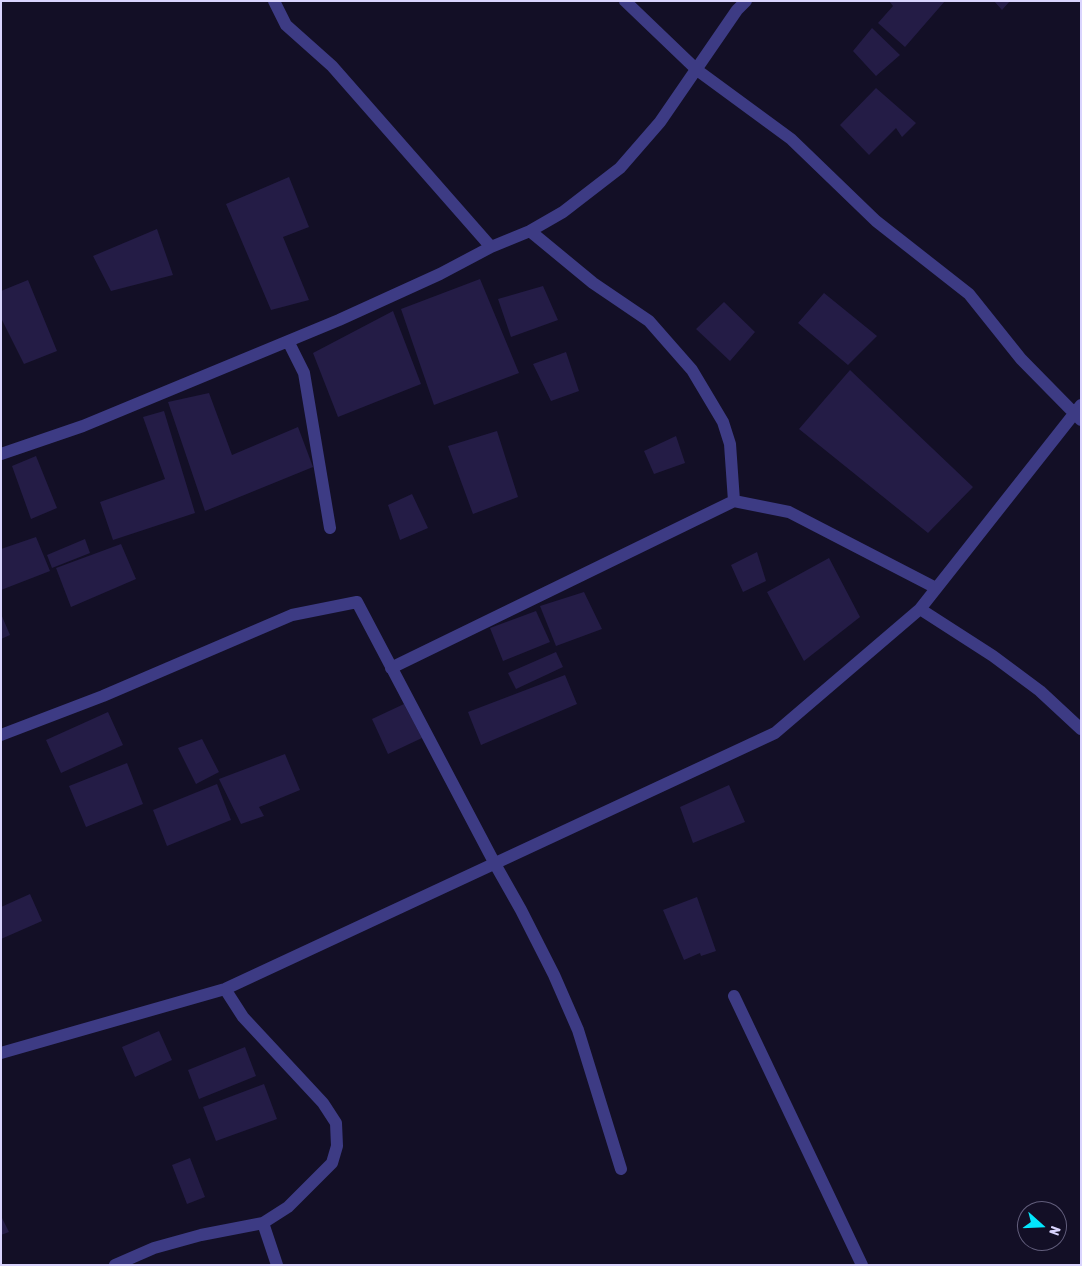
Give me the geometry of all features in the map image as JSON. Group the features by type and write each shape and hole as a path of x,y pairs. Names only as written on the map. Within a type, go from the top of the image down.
{"street":[{"path":"274,1 286,25 332,66 384,122 491,247"},
{"path":"1,1052 225,989 775,733 920,609 1078,413 1021,359 969,294 876,221 791,139 697,70 625,1"},
{"path":"1,454 83,426 288,341 440,274 491,247 530,231 564,212 620,168 660,122 737,10 746,1"},
{"path":"530,231 593,283 649,321 692,370 723,422 730,444 734,502"},
{"path":"288,341 304,373 330,528"},
{"path":"391,668 734,502 789,512 936,588"},
{"path":"1,736 103,696 292,615 357,602 525,918 578,1030 621,1169"},
{"path":"920,609 993,656 1024,679 1081,729"},
{"path":"115,1265 154,1248 262,1223 288,1207 332,1163 337,1146 336,1123 323,1103 243,1017 225,989"},
{"path":"734,996 862,1265"},
{"path":"262,1223 277,1265"}],"building":[{"path":"889,1 945,1 905,47 878,23 893,6"},
{"path":"994,1 1010,1 1002,10"},
{"path":"872,28 900,55 876,76 853,51"},
{"path":"876,88 916,123 902,137 896,128 869,155 840,125"},
{"path":"289,177 309,227 283,237 309,300 271,310 226,204"},
{"path":"157,229 173,275 111,291 93,256"},
{"path":"480,279 519,373 434,405 401,309"},
{"path":"28,280 57,351 24,364 1,318 1,291"},
{"path":"543,286 558,320 511,337 498,299"},
{"path":"824,293 877,336 848,365 798,323"},
{"path":"724,302 755,332 730,361 696,329"},
{"path":"393,311 421,384 338,417 313,353"},
{"path":"566,352 579,391 551,401 533,364"},
{"path":"850,370 973,487 928,533 799,429"},
{"path":"209,393 232,455 298,427 313,467 205,511 168,402"},
{"path":"164,411 195,513 113,540 100,502 165,479 143,417"},
{"path":"497,431 518,497 473,514 448,446"},
{"path":"676,436 685,463 654,474 644,451"},
{"path":"36,456 57,508 31,519 12,466"},
{"path":"412,494 428,528 400,540 388,505"},
{"path":"36,537 50,571 1,590 1,549"},
{"path":"85,539 90,553 52,568 47,555"},
{"path":"121,544 136,579 71,607 56,568"},
{"path":"757,552 766,581 743,592 731,565"},
{"path":"829,558 860,617 804,661 767,592"},
{"path":"584,592 602,629 556,646 540,606"},
{"path":"536,611 550,642 503,661 490,628"},
{"path":"1,614 10,635 1,639"},
{"path":"556,652 563,667 516,689 508,673"},
{"path":"565,675 577,704 481,745 468,712"},
{"path":"404,704 422,738 388,754 372,719"},
{"path":"108,712 123,745 61,773 46,740"},
{"path":"202,739 219,772 196,784 178,748"},
{"path":"285,754 300,790 259,807 264,816 241,824 219,779"},
{"path":"127,763 143,804 86,827 69,786"},
{"path":"217,784 231,820 167,846 153,810"},
{"path":"729,785 745,822 693,843 680,807"},
{"path":"30,894 42,921 1,939 1,907"},
{"path":"697,897 716,951 701,956 700,953 684,960 663,910"},
{"path":"159,1031 172,1060 135,1077 122,1047"},
{"path":"245,1047 256,1076 199,1099 188,1070"},
{"path":"264,1084 277,1119 216,1141 203,1107"},
{"path":"190,1158 205,1197 187,1204 172,1165"},
{"path":"1,1216 9,1232 1,1235"}]}
